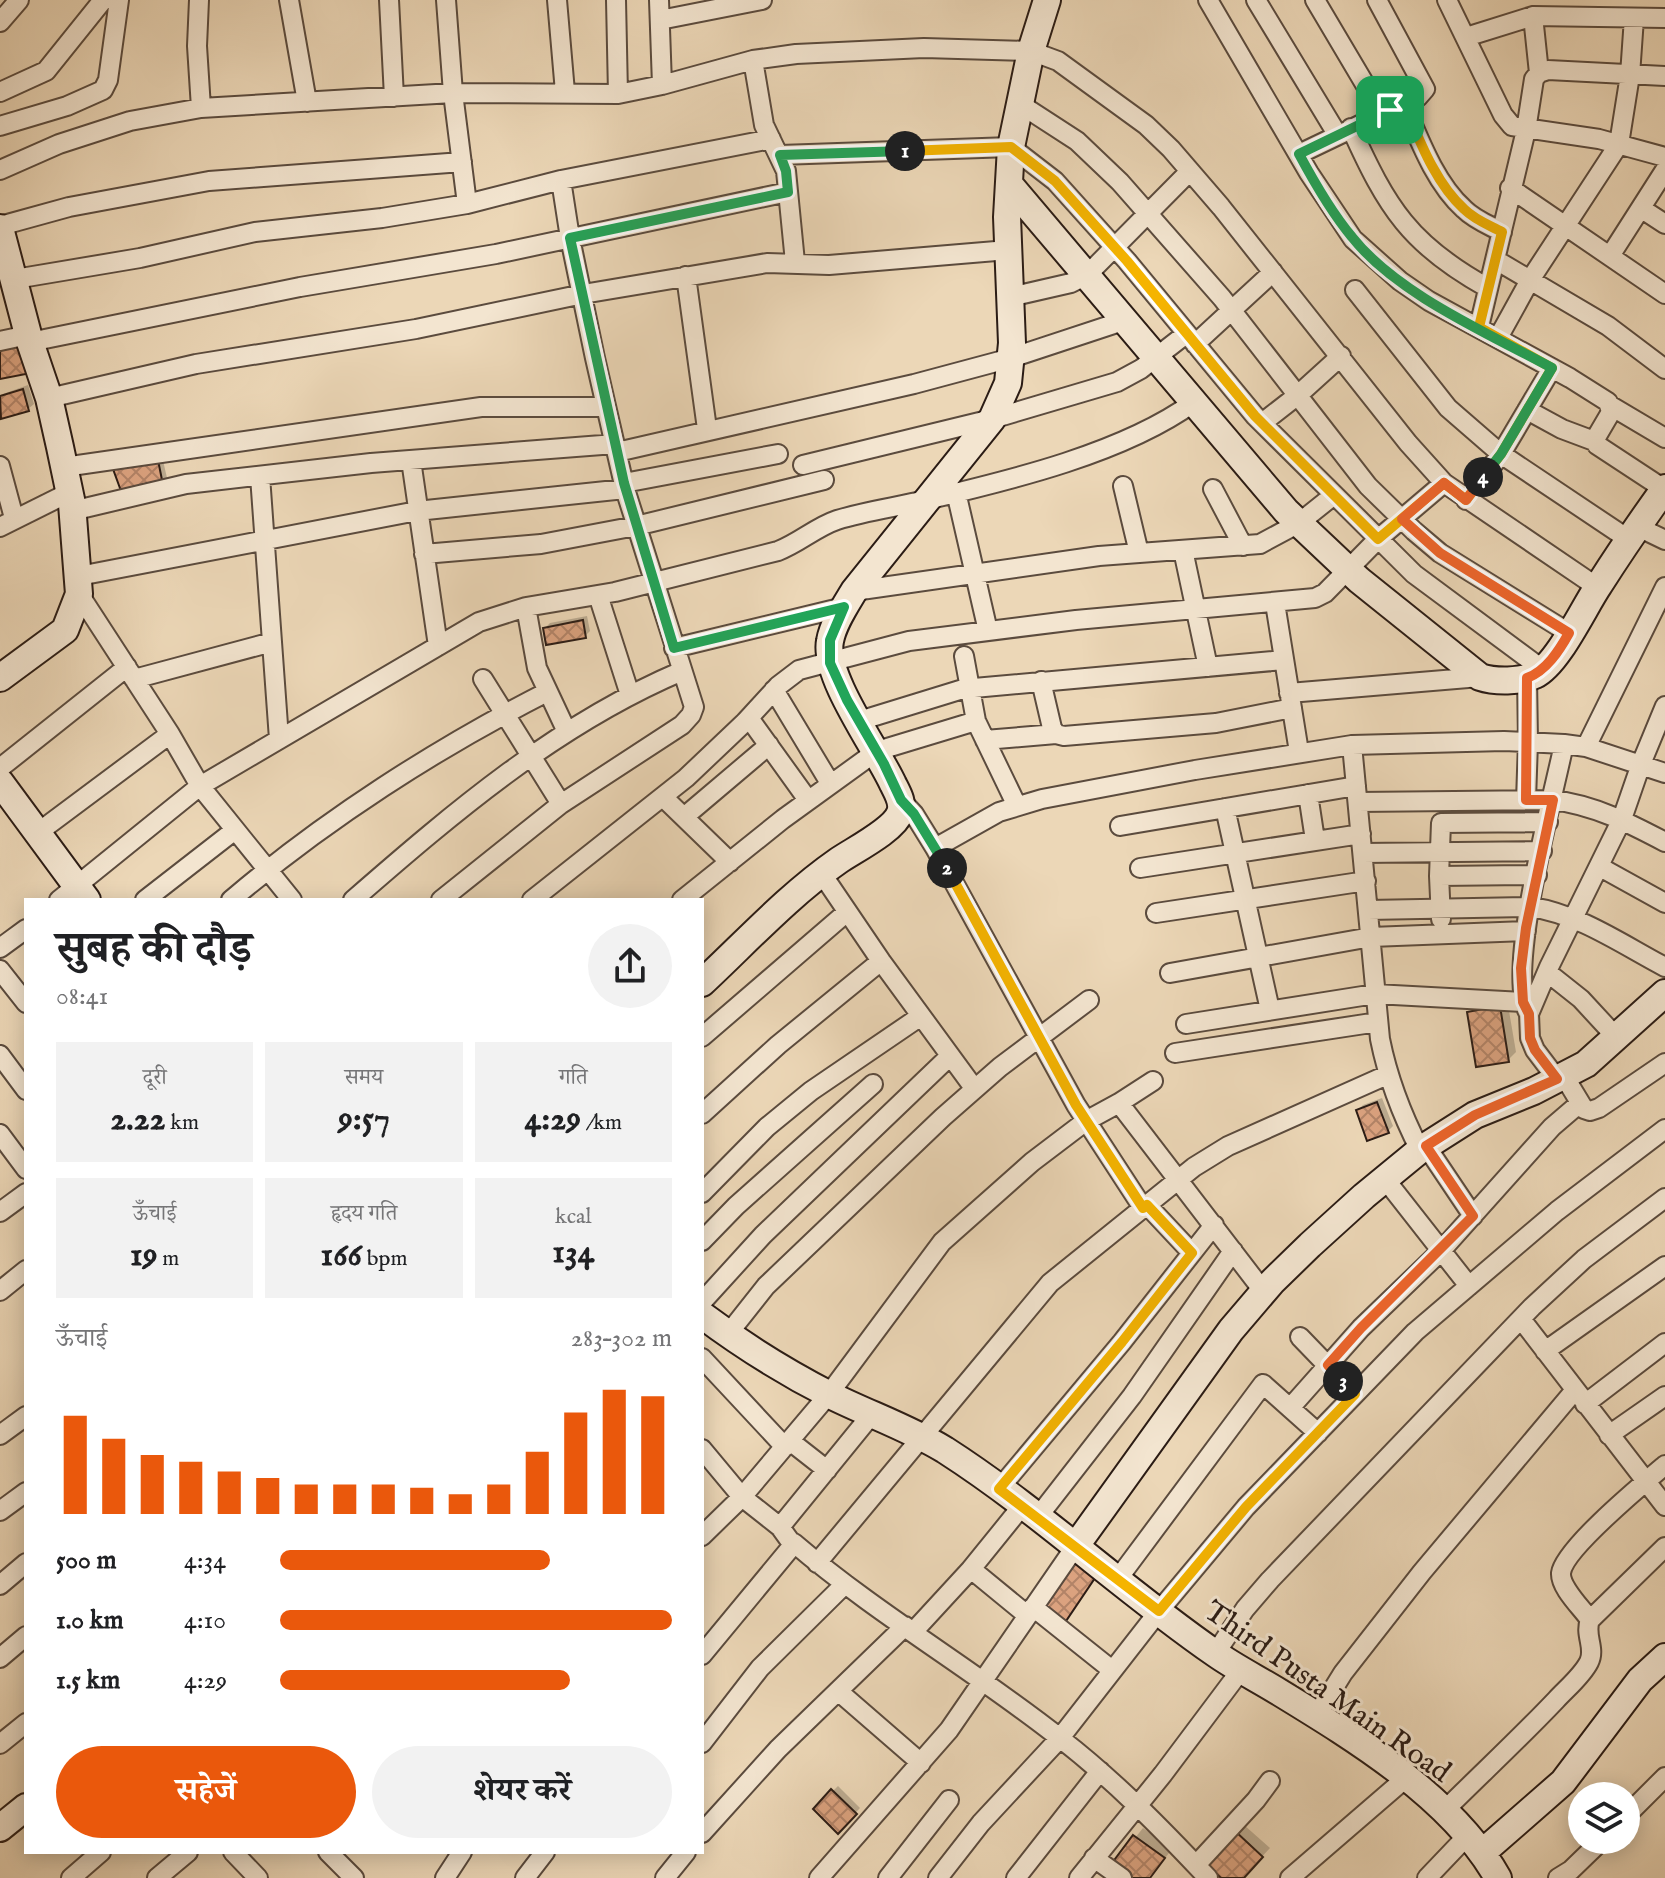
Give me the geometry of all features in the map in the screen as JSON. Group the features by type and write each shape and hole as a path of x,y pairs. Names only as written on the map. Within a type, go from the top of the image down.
{"street":[{"path":"0,22 19,0"},
{"path":"0,92 46,71 103,0"},
{"path":"0,126 67,106 103,90 108,80 119,0"},
{"path":"199,0 197,46 201,108"},
{"path":"289,0 307,102"},
{"path":"389,0 394,97"},
{"path":"446,0 453,93 467,204"},
{"path":"557,0 565,92"},
{"path":"616,0 618,94"},
{"path":"659,0 662,85"},
{"path":"660,20 762,0"},
{"path":"1208,0 1353,239 1374,260 1429,301 1602,397 1611,406 1665,438"},
{"path":"1256,0 1364,156 1399,217 1437,258 1488,288"},
{"path":"1315,0 1382,113"},
{"path":"1299,154 1423,93 1424,84 1401,49 1377,0"},
{"path":"1447,0 1503,115 1512,126 1576,135 1665,157"},
{"path":"1045,2 1031,51 1011,147 1008,250 1011,358 1008,383 992,419 849,599 830,640 830,663 901,800 914,814 935,848 1086,1121 1145,1206 1192,1253"},
{"path":"1466,37 1540,11 1665,18"},
{"path":"1539,73 1540,11"},
{"path":"1498,338 1564,225 1619,144 1630,75 1634,18"},
{"path":"0,170 59,144 130,121 201,108 453,93 618,94 753,60 796,54 861,50 1031,51 1058,61 1146,125 1190,171 1408,443 1444,483 1597,587"},
{"path":"753,60 764,125 786,171 795,262"},
{"path":"1479,327 1526,130 1534,79 1548,70 1665,76"},
{"path":"1020,104 1077,141 1149,213 1231,310 1362,478 1402,519 1440,553 1569,633"},
{"path":"1404,104 1450,195 1477,219 1502,232"},
{"path":"15,279 140,258 255,232 382,218 467,204 561,180 776,147 1011,147 1055,181 1115,247 1262,423 1414,574 1535,673"},
{"path":"3,669 65,630 79,585 69,490 49,398 29,338 0,227 69,207 209,181 462,162"},
{"path":"1610,256 1665,170"},
{"path":"1010,297 1071,283 1087,275 1190,171"},
{"path":"444,898 561,804 682,725 694,707 624,486 570,238 561,180"},
{"path":"1009,184 1299,523 1419,630 1480,677 1489,680 1535,673 1559,650 1664,488 1594,441 1562,429 1527,410"},
{"path":"1510,188 1665,294"},
{"path":"0,341 496,254 788,192"},
{"path":"1642,209 1665,224"},
{"path":"49,398 196,364 416,329 583,294 767,263 829,265 1008,250"},
{"path":"1496,260 1608,326 1665,369"},
{"path":"803,465 992,419 1117,382 1191,339 1231,310 1273,272"},
{"path":"686,276 707,429"},
{"path":"1355,290 1448,408 1501,454 1632,533 1665,540"},
{"path":"69,490 186,484 411,460 616,448 856,399 1011,358 1126,320"},
{"path":"1262,423 1341,356"},
{"path":"1466,500 1501,454 1552,368"},
{"path":"3,792 36,834 74,895 200,786 479,622 526,607 655,583 778,551 797,544 835,521 927,500 1047,467 1123,442 1155,427 1194,402"},
{"path":"1594,441 1611,412 1611,406"},
{"path":"0,466 7,523 69,490 481,407 605,407"},
{"path":"79,585 263,541 417,511 624,486 778,454"},
{"path":"411,460 438,646"},
{"path":"260,476 279,739"},
{"path":"674,648 849,599 976,572 1099,556 1243,546 1270,540 1337,498 1362,478"},
{"path":"424,554 541,544 636,526 824,480"},
{"path":"535,898 663,797 749,718 774,690 799,670 909,641 1076,620 1315,598 1325,593 1378,539 1444,483"},
{"path":"1123,486 1139,553"},
{"path":"1213,489 1243,546"},
{"path":"956,492 988,631"},
{"path":"1183,550 1208,667"},
{"path":"79,585 200,786 290,898"},
{"path":"1586,747 1665,587"},
{"path":"598,595 630,695"},
{"path":"1275,603 1299,752"},
{"path":"526,607 537,668 567,732"},
{"path":"0,768 131,673 272,642"},
{"path":"964,656 976,721 1017,806"},
{"path":"859,721 971,688 1284,660"},
{"path":"355,898 454,814 532,754 630,695 682,671"},
{"path":"1526,800 1535,673"},
{"path":"985,740 1216,723 1291,700 1480,677"},
{"path":"483,679 561,804"},
{"path":"1041,681 1056,734"},
{"path":"774,690 830,783"},
{"path":"233,898 320,829 504,714 547,692"},
{"path":"1526,1008 1600,867 1622,819 1665,706"},
{"path":"749,718 808,800"},
{"path":"685,898 830,783 877,751 976,721"},
{"path":"36,834 170,734"},
{"path":"935,848 999,812 1017,806 1072,793 1352,745 1406,742 1564,744 1586,747 1665,773"},
{"path":"1564,744 1521,968 1530,1038 1535,1050 1584,1109 1590,1111 1665,1063"},
{"path":"684,817 769,745"},
{"path":"1352,745 1375,994 1387,1075 1400,1113 1473,1216"},
{"path":"1308,794 1315,840"},
{"path":"1120,826 1308,794 1357,794 1553,800 1586,806 1622,819 1665,842"},
{"path":"663,797 730,862"},
{"path":"704,981 822,874 889,827 900,813 901,800"},
{"path":"1225,808 1270,1010"},
{"path":"1442,934 1439,876 1441,823 1548,822"},
{"path":"148,898 235,830"},
{"path":"1140,868 1361,834"},
{"path":"1363,853 1542,851"},
{"path":"1600,867 1665,903"},
{"path":"822,874 974,1088"},
{"path":"1439,876 1537,875"},
{"path":"1156,913 1366,881"},
{"path":"1368,910 1531,907 1574,919 1665,967"},
{"path":"704,1035 847,912"},
{"path":"0,948 24,930"},
{"path":"1170,973 1371,937 1526,931"},
{"path":"704,1112 778,1045 881,961"},
{"path":"0,970 24,1000"},
{"path":"1547,972 1581,999 1617,1038"},
{"path":"819,1878 949,1730 1197,1375 1264,1292 1310,1245 1423,1148 1475,1115 1586,1064 1665,993"},
{"path":"1186,1024 1375,994 1526,1008"},
{"path":"728,1334 782,1270 974,1088 1089,1000"},
{"path":"704,1191 767,1127 811,1091 921,1016"},
{"path":"1175,1053 1378,1022"},
{"path":"0,1055 24,1087"},
{"path":"704,1300 763,1235 950,1056"},
{"path":"817,1563 1050,1283 1179,1179 1228,1146 1387,1075"},
{"path":"704,1534 742,1497 829,1394 942,1242 1000,1189 1086,1121 1153,1081"},
{"path":"704,1239 736,1206 873,1084"},
{"path":"1119,1103 1264,1292"},
{"path":"1290,1408 1361,1328 1440,1252 1552,1127 1580,1103"},
{"path":"938,1878 981,1823 1060,1738 1159,1611 1246,1507 1415,1332 1557,1211 1665,1129"},
{"path":"0,1134 24,1166"},
{"path":"1385,1179 1469,1286"},
{"path":"0,1212 24,1194"},
{"path":"1215,1654 1245,1609 1270,1580 1521,1319 1584,1259 1665,1198"},
{"path":"999,1489 1122,1342 1214,1225"},
{"path":"704,1828 778,1749 1030,1512 1132,1396 1233,1251"},
{"path":"1545,1351 1665,1266"},
{"path":"0,1291 24,1272"},
{"name":"Third Pusta Main Road","path":"704,1316 829,1394 944,1450 1215,1654 1317,1715 1406,1778 1476,1844 1498,1878"},
{"path":"1521,1319 1665,1506"},
{"path":"1300,1337 1355,1394"},
{"path":"1317,1715 1343,1673 1422,1572 1580,1397 1665,1343"},
{"path":"704,1360 787,1444 827,1470"},
{"path":"1117,1580 1263,1384 1318,1433"},
{"path":"1609,1435 1665,1396"},
{"path":"780,1527 872,1414"},
{"path":"0,1435 24,1417"},
{"path":"704,1451 742,1497 780,1527 817,1563 1060,1738 1100,1771 1202,1872 1270,1781"},
{"path":"1590,1620 1565,1586 1561,1573 1564,1565 1580,1543 1665,1465"},
{"path":"0,1511 24,1493"},
{"path":"704,1653 794,1543"},
{"path":"1444,1811 1585,1669 1591,1657 1587,1636 1590,1620 1665,1547"},
{"path":"0,1585 24,1565"},
{"path":"971,1569 1112,1670"},
{"path":"704,1740 760,1668 845,1584"},
{"path":"0,1658 24,1638"},
{"path":"1427,1878 1563,1782 1640,1680 1665,1657"},
{"path":"1079,1878 1241,1670"},
{"path":"838,1691 921,1763"},
{"path":"0,1744 24,1725"},
{"path":"1016,1878 1100,1771"},
{"path":"1640,1802 1665,1777"},
{"path":"1290,1878 1406,1778"},
{"path":"888,1878 949,1800"},
{"path":"0,1828 24,1809"},
{"path":"71,1878 99,1854"},
{"path":"157,1878 186,1854"},
{"path":"235,1854 254,1877"},
{"path":"330,1854 354,1878"},
{"path":"445,1878 461,1854"},
{"path":"525,1878 543,1854"},
{"path":"665,1878 684,1854"},
{"path":"1558,1878 1588,1854"},
{"path":"1094,1858 1122,1878"}],"building":[{"path":"25,345 31,373 0,379 0,350"},
{"path":"23,389 29,411 1,419 0,396"},
{"path":"158,460 163,485 121,491 113,469"},
{"path":"583,620 586,638 546,645 543,628"},
{"path":"1500,1006 1509,1062 1476,1067 1467,1012"},
{"path":"1377,1102 1389,1133 1367,1141 1356,1110"},
{"path":"1076,1561 1097,1575 1066,1621 1045,1607"},
{"path":"831,1789 857,1814 838,1834 813,1809"},
{"path":"1235,1831 1263,1857 1244,1878 1221,1878 1205,1863"},
{"path":"1133,1835 1165,1858 1150,1878 1132,1878 1112,1863"}],"route":[{"path":"1390,110 1299,154 1309,173 1353,239 1400,281 1429,301 1552,368 1527,410 1501,454 1466,500 1444,483 1402,519 1440,553 1569,633 1548,663 1537,674 1527,678 1526,800 1553,800 1526,928 1521,968 1523,1002 1529,1014 1530,1038 1535,1050 1557,1079 1475,1115 1426,1146 1473,1216 1328,1365 1355,1394 1246,1507 1159,1611 999,1489 1192,1253 1147,1205 1143,1208 1076,1105 935,848 914,814 901,800 847,700 830,663 830,640 844,607 674,648 624,483 570,238 788,192 786,171 780,155 1011,147 1055,181 1127,261 1255,416 1378,539 1444,483 1466,500 1501,454 1552,368 1479,327 1502,232 1465,211 1450,195 1404,104 1390,110"}]}
